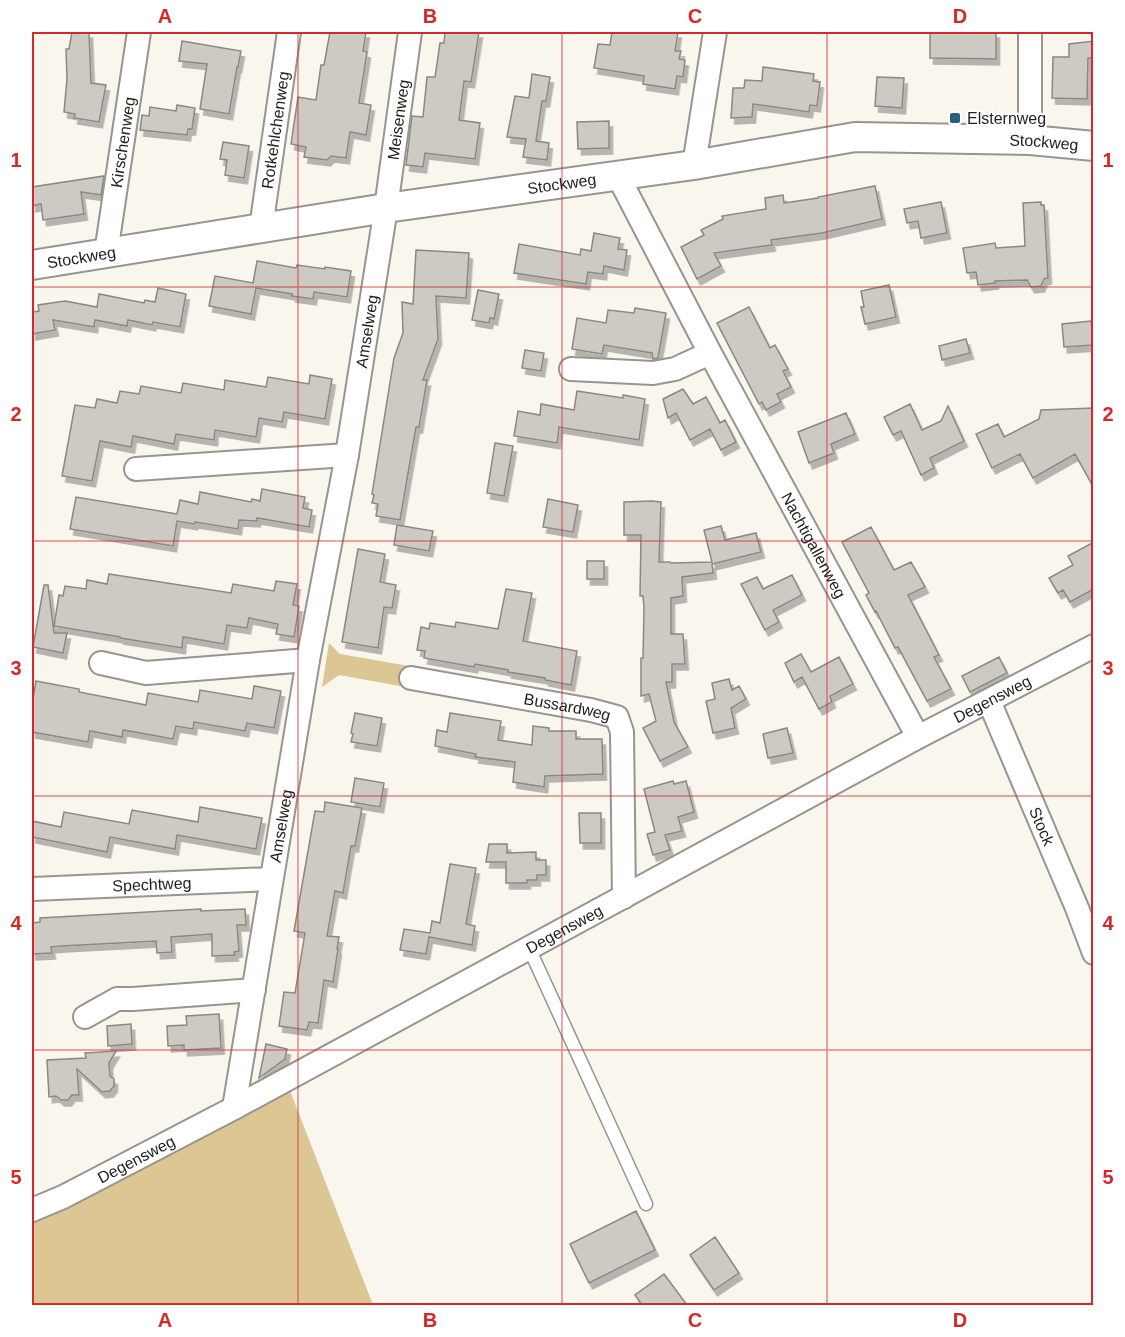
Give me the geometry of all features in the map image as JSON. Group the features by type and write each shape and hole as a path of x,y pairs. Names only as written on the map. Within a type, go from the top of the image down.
{"street":[{"name":"Kirschenweg","path":"106,253 138,32"},
{"name":"Rotkehlchenweg","path":"261,228 289,32"},
{"name":"Meisenweg","path":"386,208 410,32"},
{"path":"694,165 715,32"},
{"path":"1030,32 1030,140"},
{"name":"Stockweg","path":"32,265 386,208 694,165 855,137 1030,140 1094,146"},
{"name":"Nachtigallenweg","path":"618,176 710,353 918,737"},
{"name":"Amselweg","path":"234,1108 308,660 347,455 386,208"},
{"path":"571,369 653,373 675,369 710,353"},
{"path":"136,469 347,455"},
{"name":"Degensweg","path":"32,1210 63,1197 234,1108 918,737 1094,646"},
{"path":"101,663 146,674 308,660"},
{"name":"Bussardweg","path":"411,678 591,710 618,717 622,732 624,897"},
{"name":"Stock","path":"989,701 1094,953"},
{"name":"Spechtweg","path":"32,889 271,879"},
{"path":"85,1017 117,999 254,990"}],"lane":[{"path":"529,948 646,1204"}],"shaded area":[{"path":"329,643 340,654 415,667 411,688 339,675 322,687"},
{"path":"289,1088 373,1305 32,1305 32,1221 61,1210"}],"building":[{"path":"72,32 89,32 91,83 106,85 99,122 74,118 75,114 64,112 67,79 66,49 69,49"},
{"path":"330,32 366,32 363,51 367,52 359,103 371,105 366,135 350,132 346,158 331,156 327,160 304,157 306,147 291,144 298,97 316,100 321,65 324,65"},
{"path":"445,32 479,32 471,82 464,81 459,120 480,123 475,159 425,153 423,167 406,165 412,116 423,117 427,77 435,77 440,43 444,43"},
{"path":"612,32 678,32 675,51 681,51 679,59 685,60 683,77 677,76 675,89 643,84 644,76 594,68 598,44 610,45"},
{"path":"930,32 996,32 996,59 930,58"},
{"path":"182,41 241,51 229,114 200,109 207,64 179,61"},
{"path":"1094,41 1094,58 1088,58 1087,99 1052,98 1053,57 1069,57 1069,44"},
{"path":"763,67 814,74 813,81 820,82 817,106 810,105 809,112 753,104 752,117 731,118 733,88 744,88 745,80 762,81"},
{"path":"532,74 550,77 546,101 542,101 536,141 549,143 547,160 523,157 526,139 507,137 515,96 529,98"},
{"path":"877,77 904,78 902,108 875,106"},
{"path":"177,105 195,108 192,129 188,129 187,135 140,130 142,115 149,116 150,107 176,111"},
{"path":"609,121 609,148 578,149 577,122"},
{"path":"223,142 249,146 244,178 225,175 227,160 220,159"},
{"path":"104,176 101,195 81,192 84,214 43,220 41,204 32,206 32,187"},
{"path":"875,186 882,219 822,233 771,240 772,245 714,253 721,266 697,279 681,247 704,235 701,230 723,219 722,216 766,209 765,198 783,195 784,203"},
{"path":"941,202 947,233 921,238 918,221 907,223 904,209"},
{"path":"1041,202 1041,205 1044,205 1048,278 1044,279 1041,286 1031,287 1027,280 995,281 995,283 978,285 976,272 967,273 963,248 995,243 996,248 1025,246 1023,203"},
{"path":"594,233 620,238 618,249 627,250 624,270 604,266 603,274 588,272 586,284 514,273 519,244 580,255 581,249 591,251"},
{"path":"416,250 469,253 466,298 436,296 438,339 423,380 427,380 419,427 416,427 400,520 376,516 378,504 372,503 374,495 372,494 394,358 403,333 402,302 413,304"},
{"path":"257,261 296,268 297,265 351,271 347,297 314,292 313,299 256,288 251,314 209,306 215,276 253,283"},
{"path":"889,285 896,317 865,324 861,307 864,307 861,291"},
{"path":"158,288 186,294 180,327 128,320 127,326 95,320 94,327 53,320 55,330 32,334 32,312 39,311 38,305 65,301 97,307 99,294 144,303 145,300 155,302"},
{"path":"478,290 499,294 494,319 490,318 489,323 472,320"},
{"path":"749,307 770,348 775,345 788,369 783,371 791,387 777,394 781,402 766,410 762,402 759,404 717,323"},
{"path":"635,308 666,313 658,358 653,359 652,353 604,345 602,354 572,349 577,318 606,323 608,310 634,313"},
{"path":"1091,321 1094,345 1064,347 1062,324"},
{"path":"966,339 970,353 942,360 939,346"},
{"path":"525,350 544,353 541,371 522,368"},
{"path":"310,375 332,379 325,419 284,412 282,422 259,418 256,437 215,430 214,440 176,434 174,444 133,436 131,447 100,441 92,481 62,476 75,405 95,408 97,399 117,403 120,391 139,394 141,386 181,393 183,383 224,390 225,380 266,387 268,377 309,384"},
{"path":"683,389 693,404 706,397 720,423 725,420 736,442 721,450 710,429 690,440 676,413 668,418 663,399"},
{"path":"577,391 645,399 639,440 559,427 557,443 514,436 518,411 540,415 541,404 574,410"},
{"path":"910,404 922,430 941,421 948,406 964,441 930,458 934,468 921,475 901,431 893,435 884,417"},
{"path":"1094,408 1094,488 1075,454 1033,478 1020,454 992,468 976,434 998,424 1004,437 1039,419 1041,410"},
{"path":"846,413 855,434 831,444 834,453 809,463 798,432"},
{"path":"495,443 513,446 504,496 487,493"},
{"path":"262,489 305,497 303,508 312,510 309,527 257,518 257,521 239,520 238,529 177,521 173,546 70,529 76,497 177,514 180,500 198,504 200,492 251,502 252,499 260,501"},
{"path":"548,499 578,505 573,532 543,527"},
{"path":"624,502 661,502 659,562 712,562 704,530 721,526 725,540 756,533 761,552 712,564 713,573 682,577 683,596 671,598 671,634 683,634 685,664 672,664 672,682 666,682 674,722 688,747 660,761 643,728 656,721 649,694 641,696 644,606 643,596 640,596 641,535 624,535"},
{"path":"397,525 433,531 429,551 394,545"},
{"path":"871,527 894,570 911,562 925,587 908,595 939,655 934,657 951,689 927,701 898,647 895,648 875,612 866,595 869,593 842,542"},
{"path":"1094,542 1094,589 1070,602 1063,590 1058,593 1049,578 1073,565 1068,556"},
{"path":"358,549 385,554 380,582 396,585 392,608 384,607 378,648 342,642"},
{"path":"587,561 604,561 604,579 587,579"},
{"path":"109,574 231,593 233,584 274,591 276,581 297,584 293,605 299,606 294,637 276,634 278,624 249,618 247,628 227,625 224,644 183,637 182,648 54,626 59,595 63,596 65,586 86,589 87,580 107,584"},
{"path":"792,575 802,595 773,610 779,622 765,630 741,584 757,577 763,589"},
{"path":"44,585 48,585 54,633 67,633 63,653 33,647"},
{"path":"506,589 532,593 523,641 577,651 571,685 508,672 508,670 475,664 474,667 424,658 425,651 417,650 421,627 429,629 430,623 455,627 456,622 498,629"},
{"path":"801,654 811,672 839,657 853,684 830,696 832,702 819,709 802,677 794,682 785,663"},
{"path":"999,657 1007,673 970,692 962,676"},
{"path":"729,679 732,690 739,686 746,699 731,708 735,728 713,733 706,701 715,699 712,683"},
{"path":"36,681 146,705 148,693 198,702 200,690 252,699 254,686 281,691 274,728 247,723 245,731 194,722 193,729 176,726 173,739 123,730 122,737 90,731 88,742 32,732 32,704"},
{"path":"355,713 382,718 377,746 351,742"},
{"path":"450,713 501,721 498,740 532,745 533,726 549,728 549,731 576,731 576,739 602,739 603,774 545,776 544,787 513,782 515,762 475,757 476,754 435,746 437,730 447,732"},
{"path":"787,728 793,753 768,758 763,734"},
{"path":"355,778 384,783 380,807 351,802"},
{"path":"673,781 674,784 686,781 694,812 678,817 682,831 665,835 670,850 653,855 647,834 655,832 644,789"},
{"path":"325,802 362,808 355,846 351,846 343,893 335,891 327,936 339,937 333,982 324,980 318,1023 309,1022 307,1030 279,1026 284,992 295,993 305,933 294,931 315,811 324,812"},
{"path":"200,807 262,818 256,849 177,835 175,849 110,837 107,852 32,837 32,821 61,827 64,812 129,824 132,810 198,822"},
{"path":"579,813 601,813 601,843 580,843"},
{"path":"489,844 507,844 507,853 536,852 536,860 546,860 546,875 537,875 537,880 527,880 527,883 506,883 506,862 486,862"},
{"path":"450,864 476,868 466,924 475,926 472,945 429,937 426,954 400,950 404,929 430,933 432,921 440,923"},
{"path":"201,909 201,911 245,909 246,925 237,925 239,951 234,952 235,955 212,956 212,934 171,937 172,952 157,953 156,941 51,947 52,953 32,954 32,923 40,922 40,918"},
{"path":"219,1014 221,1048 184,1050 184,1045 168,1046 167,1026 187,1025 186,1016"},
{"path":"131,1024 132,1044 108,1046 107,1026"},
{"path":"266,1044 287,1049 285,1059 259,1078"},
{"path":"116,1051 109,1063 110,1076 114,1079 114,1086 110,1091 102,1092 77,1069 79,1095 72,1095 68,1100 61,1100 56,1096 49,1097 47,1060 86,1058 85,1053"},
{"path":"636,1211 655,1250 589,1283 570,1244"},
{"path":"715,1237 739,1273 714,1290 690,1255"},
{"path":"664,1274 687,1305 642,1305 635,1295"}],"place":[{"name":"Elsternweg","path":"955,118"}]}
